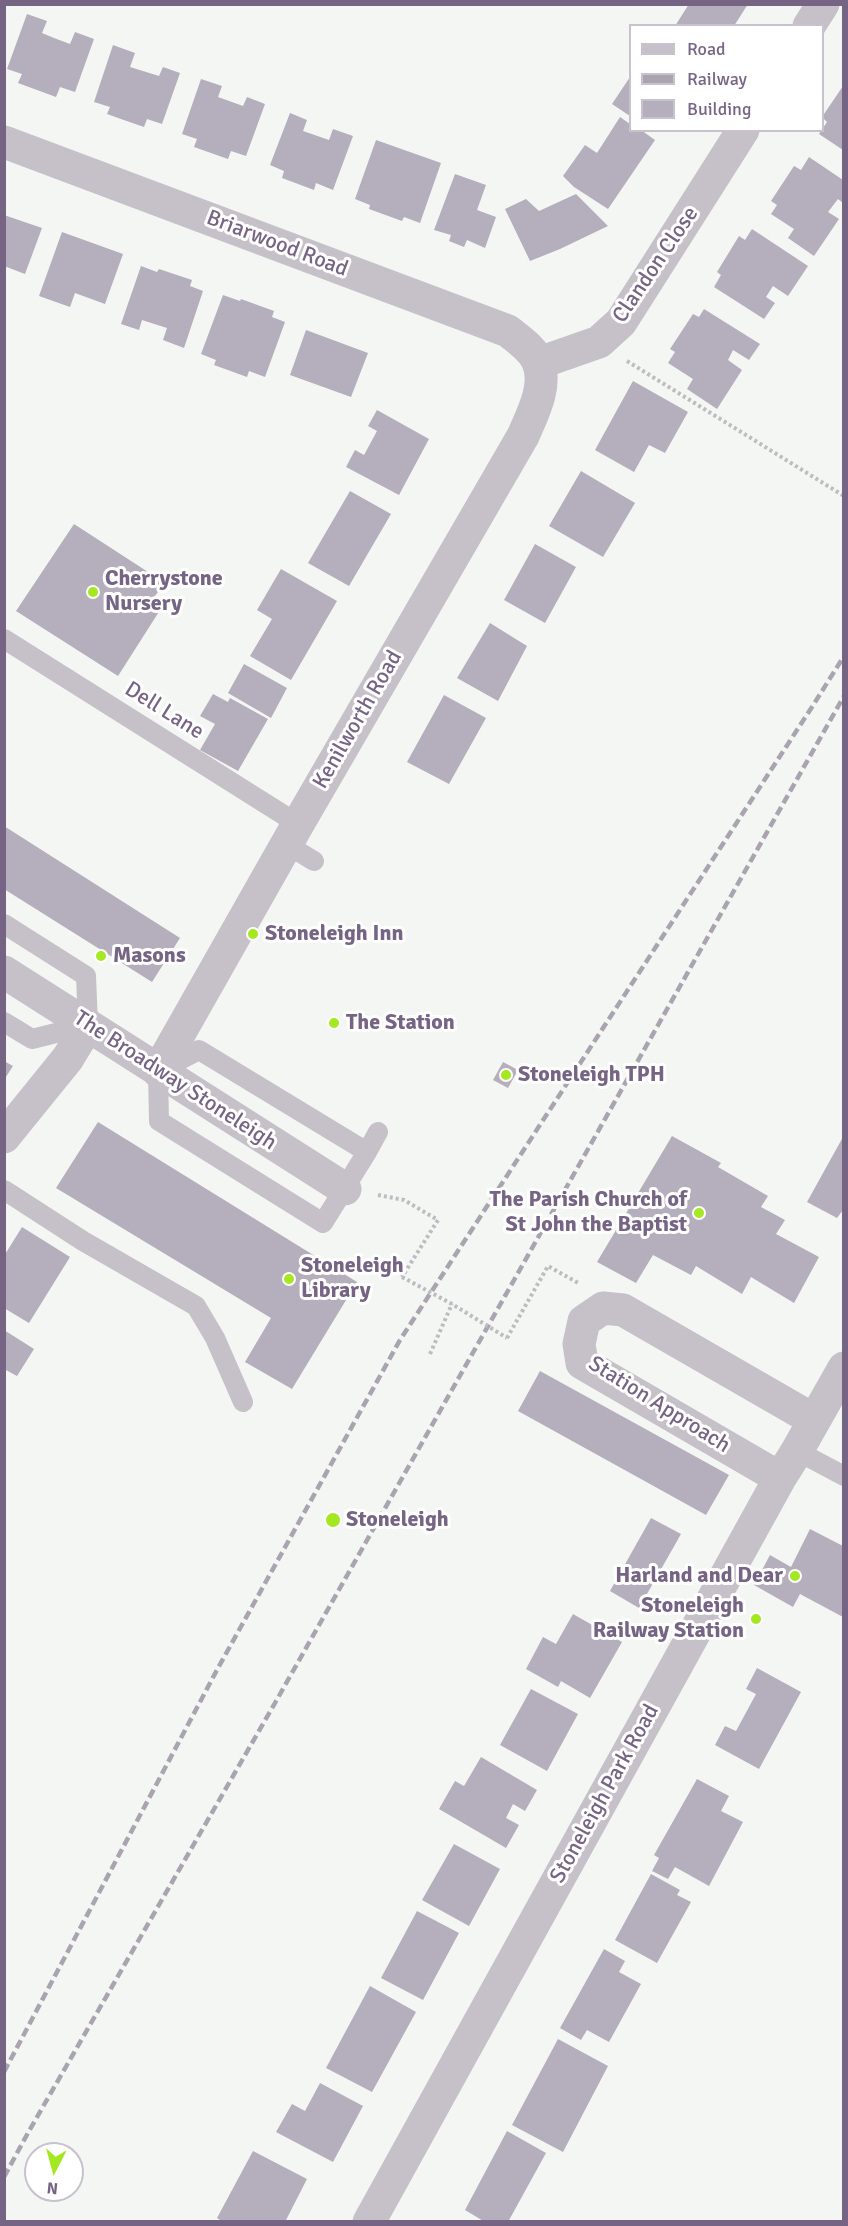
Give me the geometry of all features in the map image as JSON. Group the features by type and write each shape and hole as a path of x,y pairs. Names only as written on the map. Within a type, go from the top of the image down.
{"street":[{"path":"810,24 823,4"},
{"name":"Clandon Close","path":"539,363 599,342 621,322 742,132"},
{"name":"Briarwood Road","path":"4,142 508,331 528,346 539,363"},
{"name":"Kenilworth Road","path":"158,1071 292,834 523,436 536,406 540,383 539,363"},
{"name":"The Broadway Stoneleigh","path":"4,972 345,1189"},
{"path":"4,1137 68,1058 88,1025"},
{"name":"Station Approach","path":"780,1478 582,1363 579,1344 584,1321 603,1308 623,1310 814,1420"},
{"name":"Stoneleigh Park Road","path":"369,2222 843,1368"}],"lane":[{"name":"Dell Lane","path":"4,639 292,834 314,861"},
{"path":"4,924 86,976 88,1025 32,1039 4,1022"},
{"path":"158,1071 199,1050 367,1152"},
{"path":"345,1189 378,1132"},
{"path":"4,1190 83,1240 196,1306 215,1338 243,1402"},
{"path":"797,1451 843,1476"}],"path":[{"path":"599,342 843,496"},
{"path":"404,1200 438,1220 402,1278 452,1304 507,1338 548,1266 558,1271"},
{"path":"430,1354 452,1304"}],"building":[{"path":"689,4 748,4 735,24 676,24"},
{"path":"27,14 47,21 42,33 70,44 75,32 94,39 75,92 60,87 56,97 18,83 22,74 7,69"},
{"path":"113,45 135,53 130,67 159,76 163,67 180,73 162,124 147,119 144,127 107,114 110,107 94,102"},
{"path":"629,78 629,115 612,104"},
{"path":"201,79 222,86 218,97 243,106 247,97 265,104 246,156 231,151 228,159 194,147 197,139 182,134"},
{"path":"843,86 843,150 819,134 824,132 827,122 824,114"},
{"path":"290,113 307,120 303,131 329,140 333,129 353,136 333,190 316,183 314,190 282,178 284,171 270,165"},
{"path":"620,117 629,123 629,132 644,132 655,140 608,209 574,187 563,176 585,145 597,153"},
{"path":"376,140 441,163 420,223 404,217 402,221 369,209 370,205 355,199"},
{"path":"809,157 843,180 843,203 838,199 828,212 839,219 814,256 788,238 794,229 771,214 777,205 771,201 794,166 801,170"},
{"path":"455,174 486,185 477,210 496,217 485,248 467,240 464,247 449,241 451,235 434,230"},
{"path":"576,194 608,226 530,261 505,209 526,199 539,211"},
{"path":"4,215 42,228 25,274 4,266"},
{"path":"752,229 808,266 788,296 773,286 766,297 775,303 764,319 714,287 721,275 717,272 739,236 745,240"},
{"path":"62,232 123,254 105,304 75,293 70,307 39,296"},
{"path":"141,266 157,272 159,269 192,280 190,286 203,291 184,348 163,340 167,328 142,320 139,330 121,324"},
{"path":"223,295 274,311 272,317 285,322 265,377 249,371 247,377 214,365 216,360 201,354"},
{"path":"704,309 760,344 749,360 733,350 728,360 742,370 717,409 687,389 693,379 668,363 675,352 670,349 693,314 699,317"},
{"path":"306,330 368,353 351,397 290,375"},
{"path":"633,381 688,412 665,453 649,445 634,472 595,450"},
{"path":"377,410 429,439 399,495 346,467 355,450 364,455 377,431 368,426"},
{"path":"581,471 635,503 603,557 549,526"},
{"path":"350,491 391,514 349,586 308,563"},
{"name":"Cherrystone Nursery","path":"74,524 165,583 151,601 162,607 118,676 16,611"},
{"path":"535,544 576,567 545,623 504,600"},
{"path":"281,569 337,601 291,680 250,656 272,619 257,610"},
{"path":"490,623 527,646 498,701 457,678"},
{"path":"244,664 287,688 271,718 228,693"},
{"path":"213,694 228,702 230,698 268,719 238,771 200,750 215,724 200,716"},
{"path":"444,695 486,718 449,784 407,762"},
{"path":"4,826 180,938 152,982 4,889"},
{"path":"4,1061 13,1066 4,1080"},
{"name":"Stoneleigh TPH","path":"503,1062 518,1070 508,1088 493,1080"},
{"path":"98,1122 357,1282 292,1389 245,1362 271,1318 56,1188"},
{"name":"The Parish Church of St John the Baptist","path":"672,1136 721,1163 718,1167 768,1196 761,1207 785,1220 776,1234 819,1257 794,1303 751,1277 742,1294 696,1266 691,1275 653,1255 636,1283 597,1262"},
{"path":"843,1137 843,1210 837,1218 807,1202"},
{"path":"22,1227 70,1257 29,1323 4,1308 4,1256"},
{"path":"4,1330 34,1349 17,1376 4,1369"},
{"path":"540,1371 729,1475 706,1515 518,1411"},
{"path":"651,1518 681,1534 639,1608 610,1591"},
{"name":"Harland and Dear","path":"810,1529 843,1546 843,1617 800,1594 793,1607 754,1585 770,1555 791,1567"},
{"path":"573,1614 622,1642 590,1698 561,1681 558,1687 526,1669 543,1637 556,1644"},
{"path":"757,1668 801,1692 759,1769 715,1745 725,1726 736,1731 756,1694 746,1689"},
{"path":"531,1689 578,1714 547,1771 500,1745"},
{"path":"481,1757 537,1790 525,1811 513,1804 506,1818 519,1825 506,1848 439,1809 455,1781 464,1786"},
{"path":"697,1779 729,1796 721,1811 743,1822 709,1886 675,1867 668,1879 652,1871 659,1858 654,1855"},
{"path":"454,1844 500,1869 469,1926 422,1900"},
{"path":"651,1874 680,1890 677,1895 691,1902 657,1963 615,1940"},
{"path":"417,1911 459,1933 423,2000 381,1978"},
{"path":"604,1949 625,1961 619,1972 641,1984 609,2042 587,2030 581,2040 560,2028"},
{"path":"370,1986 416,2012 372,2092 326,2068"},
{"path":"558,2039 608,2066 563,2152 512,2125"},
{"path":"320,2083 363,2106 333,2162 276,2132 292,2104 305,2111"},
{"path":"507,2131 546,2153 508,2222 485,2222 465,2210"},
{"path":"253,2151 307,2179 285,2222 223,2222 217,2218"}],"railway":[{"path":"4,2072 218,1668 400,1340 844,656"},
{"path":"4,2177 275,1703 844,696"}],"place":[{"name":"Cherrystone Nursery","path":"93,592"},
{"name":"Stoneleigh Inn","path":"253,934"},
{"name":"Masons","path":"101,956"},
{"name":"The Station","path":"334,1023"},
{"name":"Stoneleigh TPH","path":"506,1075"},
{"name":"The Parish Church of St John the Baptist","path":"699,1213"},
{"name":"Stoneleigh Library","path":"289,1279"},
{"name":"Stoneleigh","path":"333,1520"},
{"name":"Harland and Dear","path":"795,1576"},
{"name":"Stoneleigh Railway Station","path":"756,1619"}]}
